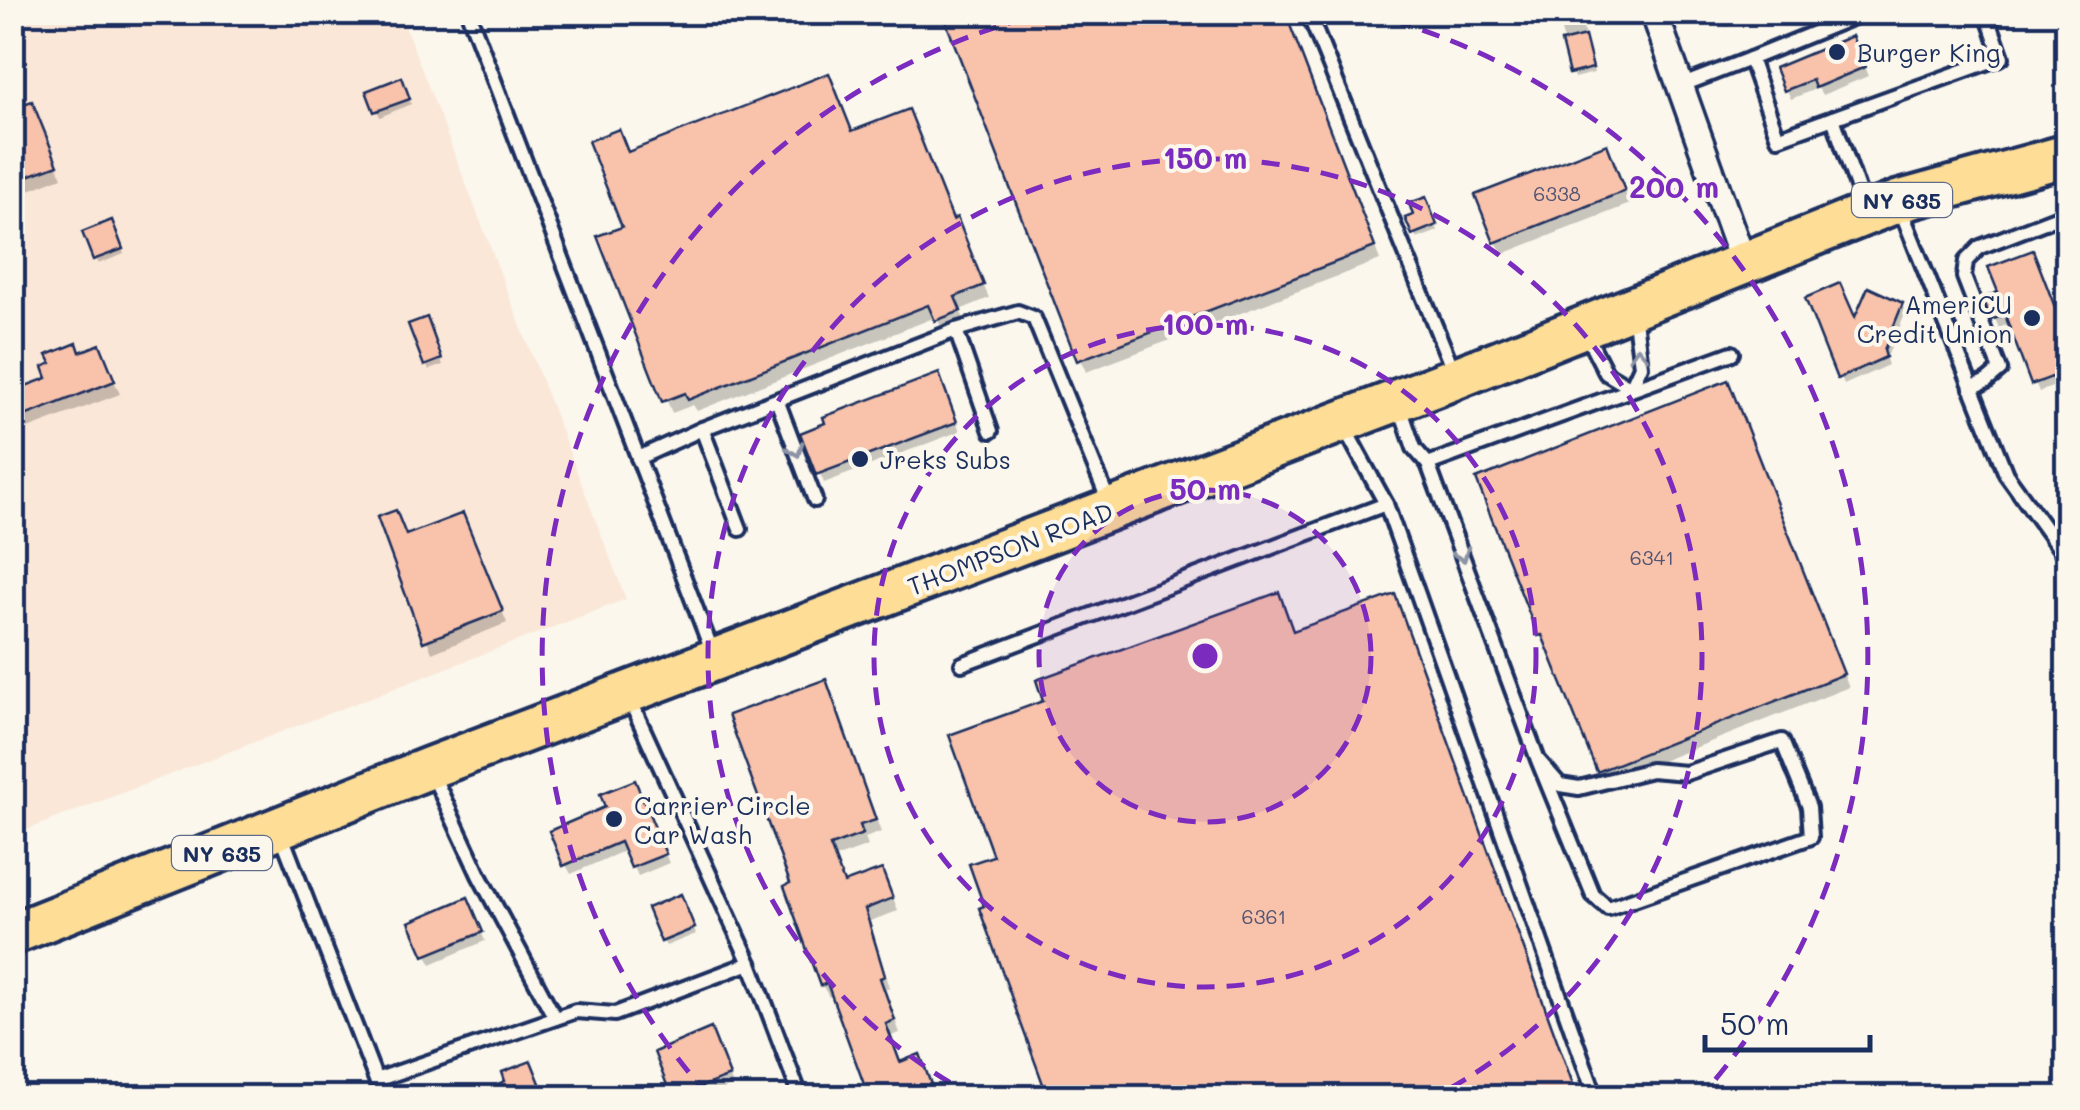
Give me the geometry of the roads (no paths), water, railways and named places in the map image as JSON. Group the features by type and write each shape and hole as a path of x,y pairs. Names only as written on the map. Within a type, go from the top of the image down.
{"main road":[{"name":"THOMPSON ROAD","path":"12,934 626,691 1456,378 1882,208 2068,155"}],"street":[{"path":"1654,12 1744,265"}],"lane":[{"path":"468,12 715,658"},
{"path":"1308,12 1456,378"},
{"path":"1680,86 1866,12"},
{"path":"1750,59 1778,138 2002,57 1986,12"},
{"path":"1832,118 1882,208 1971,388 2006,474 2068,560"},
{"path":"1971,388 2000,370 1964,277 1966,260 1980,247 2063,214"},
{"path":"1631,388 1641,366 1634,308"},
{"path":"638,458 702,429 956,330 1018,312 1034,318 1112,508"},
{"path":"1583,328 1606,373 1631,388"},
{"path":"956,330 991,431"},
{"path":"1428,464 1732,353"},
{"path":"777,400 814,500"},
{"path":"1397,400 1414,448 1428,464 1538,760 1593,895 1608,908 1811,837 1809,807 1782,741 1686,774 1651,770 1579,788 1560,785 1538,760"},
{"path":"1341,422 1386,504 1596,1098"},
{"path":"702,429 740,529"},
{"path":"962,664 1386,504"},
{"path":"626,691 750,963 800,1098"},
{"path":"429,768 479,875 555,1018"},
{"path":"280,829 376,1080 576,1011 615,1014 750,963"}],"place":[{"name":"Burger King","path":"1837,52"},
{"name":"AmeriCU Credit Union","path":"2032,318"},
{"name":"Jreks Subs","path":"860,459"},
{"name":"Carrier Circle Car Wash","path":"614,819"}]}
